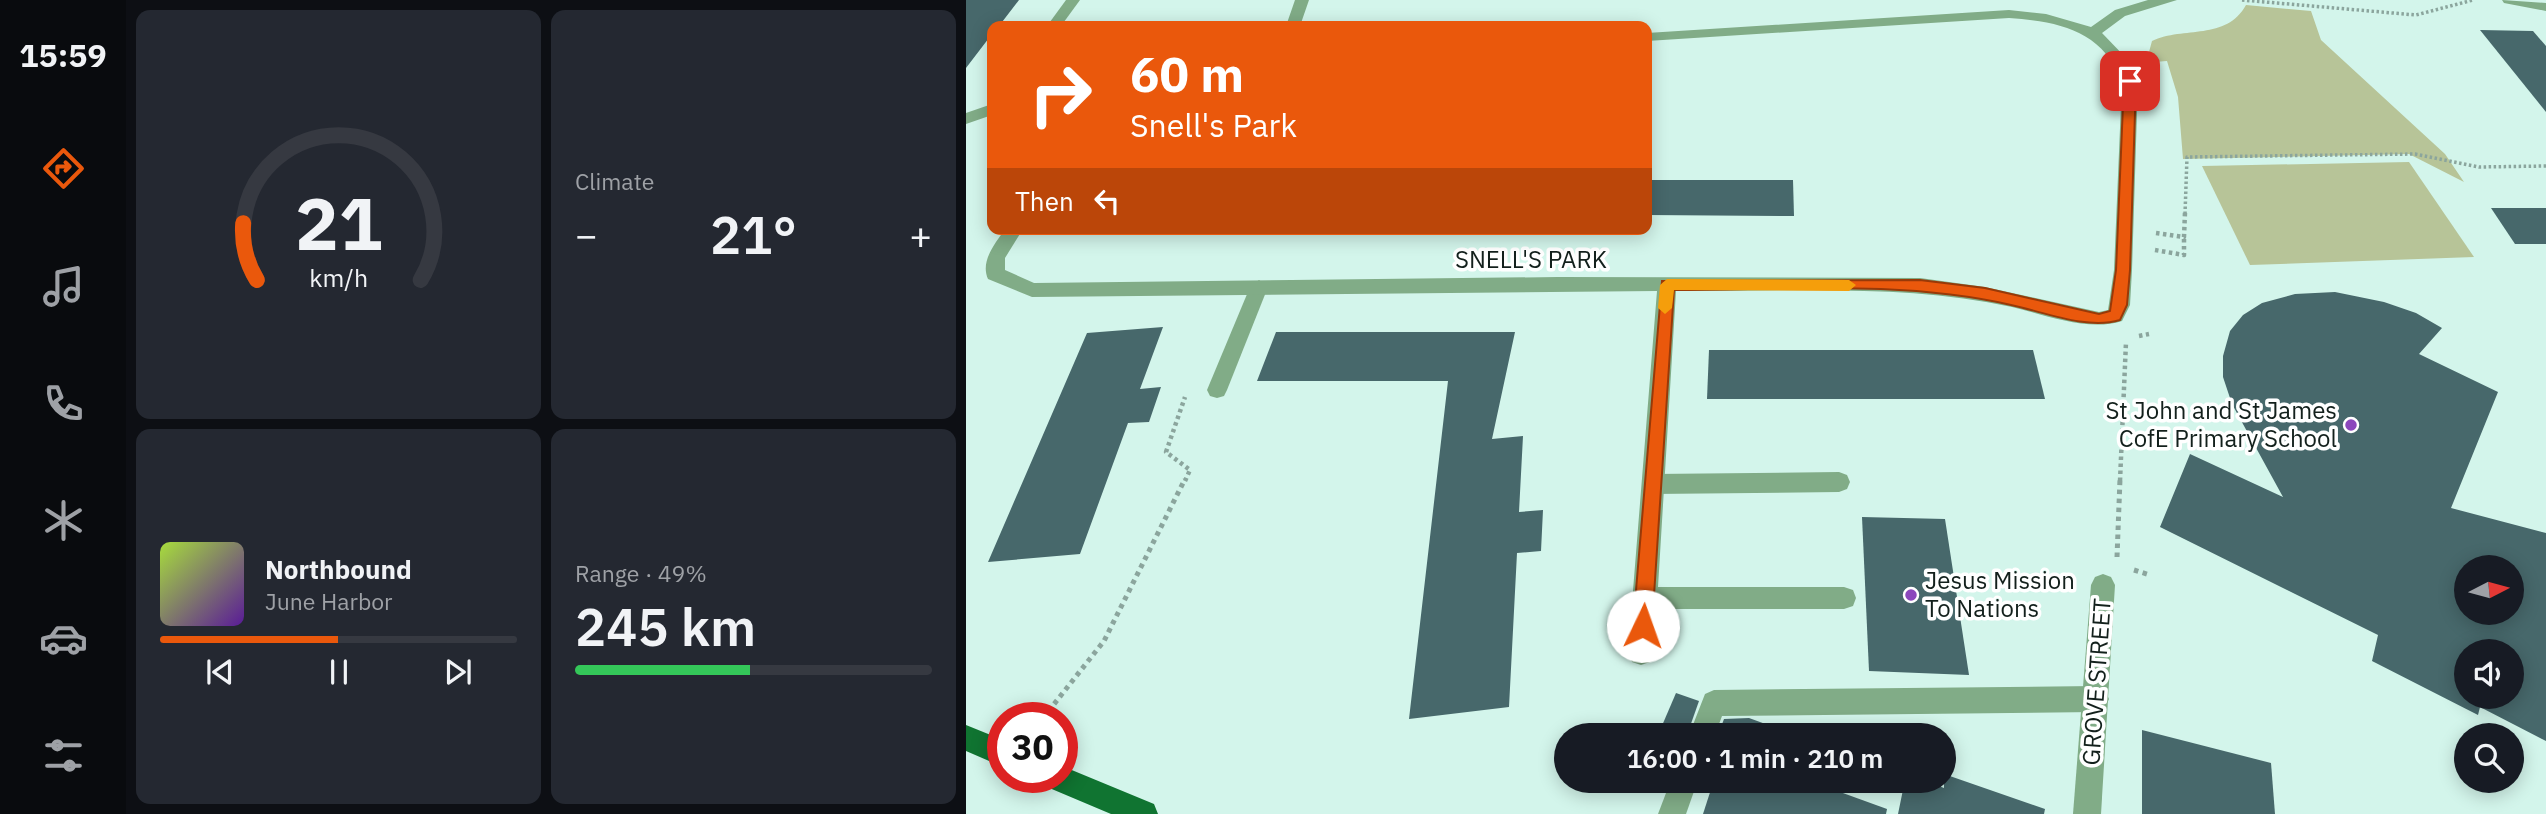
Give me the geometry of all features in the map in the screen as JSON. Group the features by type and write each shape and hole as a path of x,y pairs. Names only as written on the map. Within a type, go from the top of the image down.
{"main road":[{"path":"966,738 987,747"},
{"path":"1078,786 1144,814"}],"street":[{"path":"1058,21 1073,0"},
{"path":"1295,21 1303,0"},
{"path":"1652,37 2009,14 2037,15 2095,32 2107,18 2120,11 2170,0"},
{"path":"2509,0 2546,7"},
{"name":"SNELL'S PARK","path":"1010,235 996,258 995,274 1032,290 1920,285 1985,294 2099,319 2115,316 2120,305 2130,81 2126,67 2095,32"},
{"path":"966,119 987,111"},
{"path":"1641,653 1667,285"},
{"path":"1217,390 1259,287"},
{"path":"1653,484 1839,482"},
{"name":"GROVE STREET","path":"2087,814 2104,585"},
{"path":"1644,598 1844,598"},
{"path":"1706,723 1714,703 2096,699"},
{"path":"1672,814 1680,793"}],"path":[{"path":"2242,0 2416,15 2473,0"},
{"path":"2144,248 2185,255 2187,158 2415,154 2479,167 2546,166"},
{"path":"2153,232 2184,237"},
{"name":"GROVE STREET","path":"2104,585 2116,569 2126,344"},
{"path":"1056,702 1104,641 1190,470 1166,452 1185,394 1217,390"}],"green space":[{"path":"2246,5 2311,11 2321,40 2445,154 2464,182 2409,154 2183,159 2178,97 2167,61 2154,62 2149,52 2152,41 2227,24 2238,16"},
{"path":"2409,162 2474,257 2250,265 2202,166"}],"building":[{"path":"966,0 1019,0 1003,21 987,21 987,41 966,68"},
{"path":"2480,30 2533,31 2546,46 2546,112"},
{"path":"1652,180 1793,180 1794,216 1652,215"},
{"path":"2491,208 2546,208 2546,244 2515,244"},
{"path":"2335,292 2384,302 2416,313 2442,328 2419,354 2498,392 2451,508 2546,533 2546,741 2524,730 2524,723 2511,723 2484,709 2524,709 2524,639 2454,639 2454,703 2372,661 2378,635 2160,527 2190,454 2283,497 2232,404 2223,377 2223,356 2230,331 2243,315 2262,303 2295,294"},
{"path":"1163,327 1140,389 1161,387 1149,422 1128,423 1080,554 988,562 1087,333"},
{"path":"1276,332 1515,332 1492,439 1523,436 1519,512 1543,510 1541,551 1517,553 1509,707 1409,719 1448,381 1257,381"},
{"path":"1709,350 2033,350 2045,399 1707,399"},
{"name":"Jesus Mission To Nations","path":"1862,517 1945,519 1969,675 1869,671"},
{"path":"1676,693 1699,701 1691,723 1663,723"},
{"path":"2466,709 2480,709 2478,715"},
{"path":"1749,718 1763,723 1722,723 1724,719"},
{"path":"2142,730 2271,763 2275,814 2142,814"},
{"path":"1956,778 2045,809 2044,814 1898,814 1902,793 1956,793"},
{"path":"1710,793 1843,793 1887,809 1886,814 1703,814"}],"slow traffic":[{"path":"1665,308 1667,285 1849,285"}],"place":[{"name":"St John and St James CofE Primary School","path":"2351,425"},
{"name":"Jesus Mission To Nations","path":"1911,595"}],"route":[{"path":"1643,626 1667,285 1920,285 1985,294 2099,319 2115,316 2120,305 2126,228 2130,81"}]}
